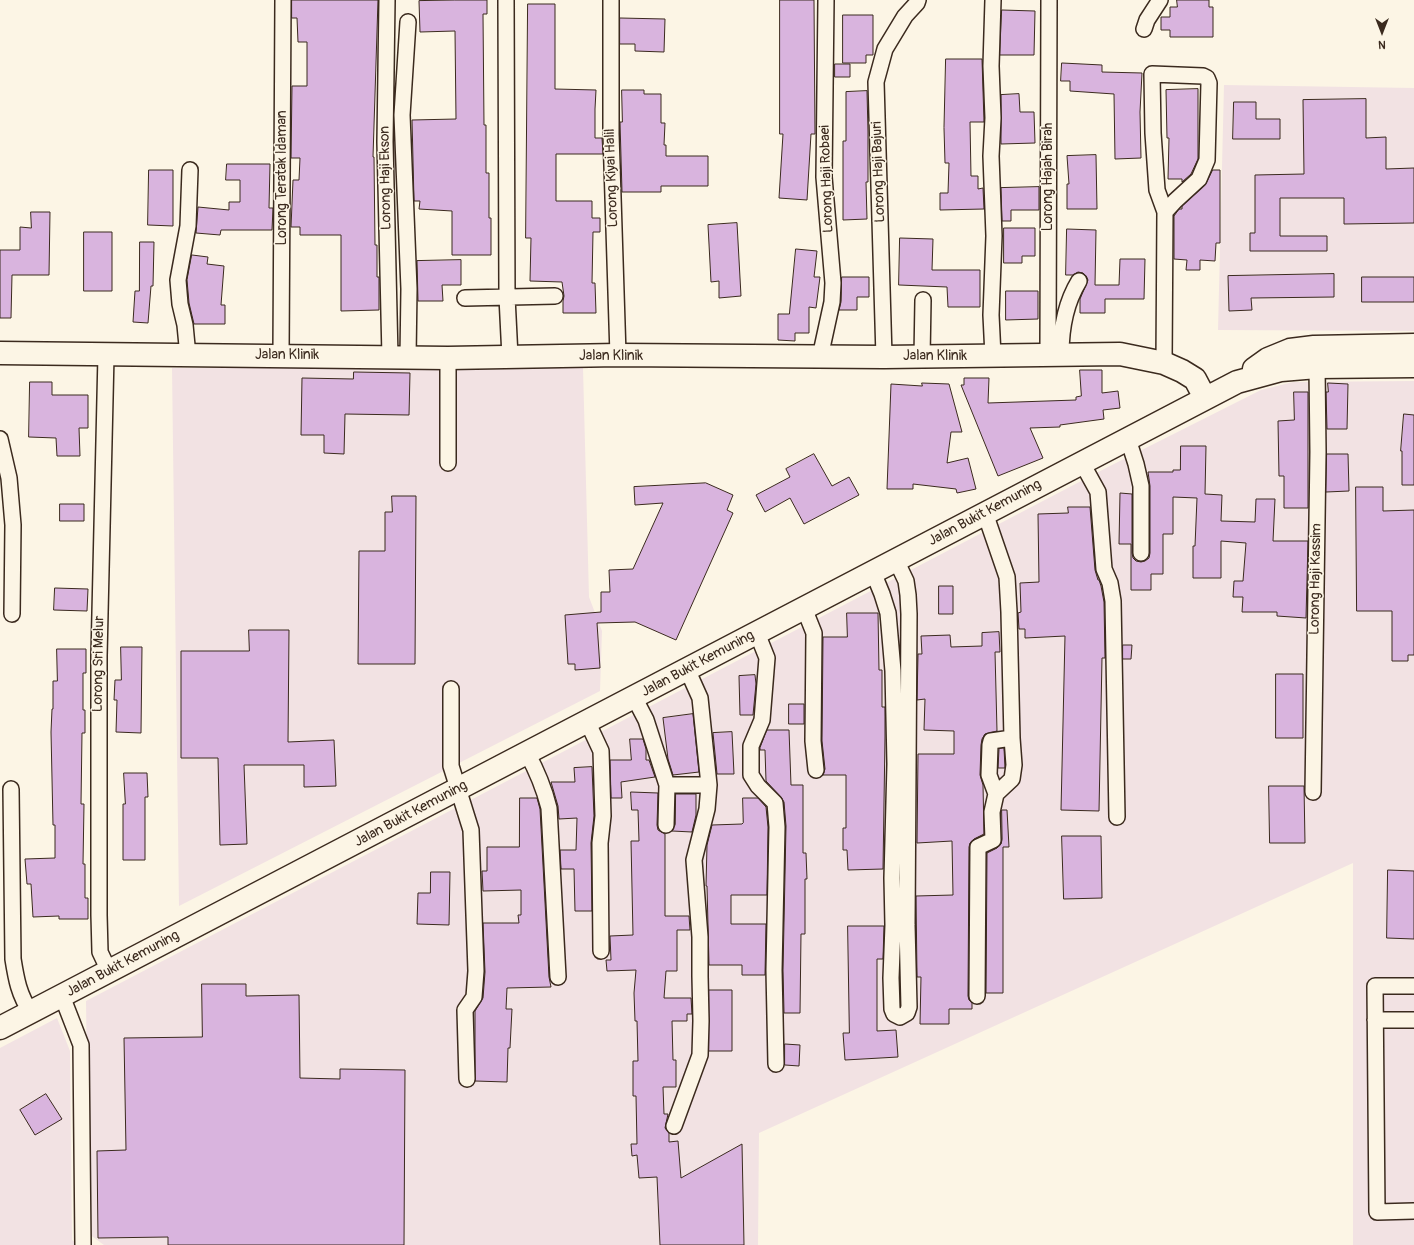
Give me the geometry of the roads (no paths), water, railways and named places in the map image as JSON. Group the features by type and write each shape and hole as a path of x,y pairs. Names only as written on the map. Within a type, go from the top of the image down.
{"main road":[{"path":"1237,382 1268,359 1290,350 1314,347 1414,345"},
{"name":"Jalan Klinik","path":"0,353 448,358 618,355 922,357 1120,354 1164,363 1196,379 1205,398"},
{"name":"Jalan Bukit Kemuning","path":"0,1028 1237,382 1281,370 1317,367 1414,366"}],"street":[{"name":"Lorong Teratak Idaman","path":"281,355 283,0"},
{"name":"Lorong Haji Ekson","path":"386,0 385,142 399,357"},
{"path":"506,0 507,297 510,357"},
{"name":"Lorong Kiyai Halil","path":"611,0 611,134 618,355"},
{"name":"Lorong Haji Robaei","path":"822,357 822,348 832,302 833,283 824,177 826,0"},
{"name":"Lorong Haji Bajuri","path":"884,357 876,82 884,49 905,16 918,0"},
{"path":"993,0 991,66 993,118 991,156 994,236 991,315 993,356"},
{"name":"Lorong Hajah Birah","path":"1049,0 1054,354"},
{"path":"1144,29 1147,20 1160,0"},
{"path":"399,357 409,289 402,115 408,22"},
{"path":"1164,363 1165,212 1157,190 1153,133 1152,74 1203,76 1207,78 1209,83 1206,160 1199,179 1165,212"},
{"path":"188,356 178,280 188,226 190,170"},
{"path":"1054,354 1063,320 1073,291 1079,281"},
{"path":"465,298 555,296"},
{"path":"922,357 923,300"},
{"name":"Lorong Sri Melur","path":"106,355 99,656 99,946 100,952 109,972"},
{"path":"448,358 448,463"},
{"path":"1317,367 1362,361 1414,359"},
{"name":"Lorong Haji Kassim","path":"1313,792 1318,452 1317,367"},
{"path":"1128,439 1136,464 1140,486 1141,553"},
{"path":"0,440 9,478 13,525 12,614"},
{"path":"1082,463 1098,492 1104,568 1110,583 1113,601 1117,817"},
{"path":"985,513 1007,577 1010,612 1012,738 1014,765 1012,779 996,794"},
{"path":"873,572 888,613 893,671 895,764 892,878 900,925 909,1007 907,1013 900,1017 894,1014 892,1009 891,978 900,925 908,595 906,581 896,560"},
{"path":"804,608 814,633 813,741 816,770"},
{"path":"757,633 767,658 762,720 751,746 751,775 758,786 775,803 777,826 774,970 776,1064"},
{"path":"674,1126 700,1055 700,936 694,860 707,809 709,785 700,698 687,669"},
{"path":"451,689 451,766 471,830 476,972 474,997 465,1010 467,1079"},
{"path":"634,697 646,720 667,785 666,825"},
{"path":"587,722 601,751 603,816 600,843 601,951"},
{"path":"977,996 978,847 993,840 992,812 996,794 989,775 990,745 991,741 1012,738"},
{"path":"527,753 538,773 549,808 558,977"},
{"path":"667,785 709,785"},
{"path":"11,789 13,959 17,983 25,1004 31,1012"},
{"path":"1414,986 1375,986 1376,1212 1414,1211"},
{"path":"62,996 81,1045 83,1245"},
{"path":"1375,1020 1414,1020"}]}
